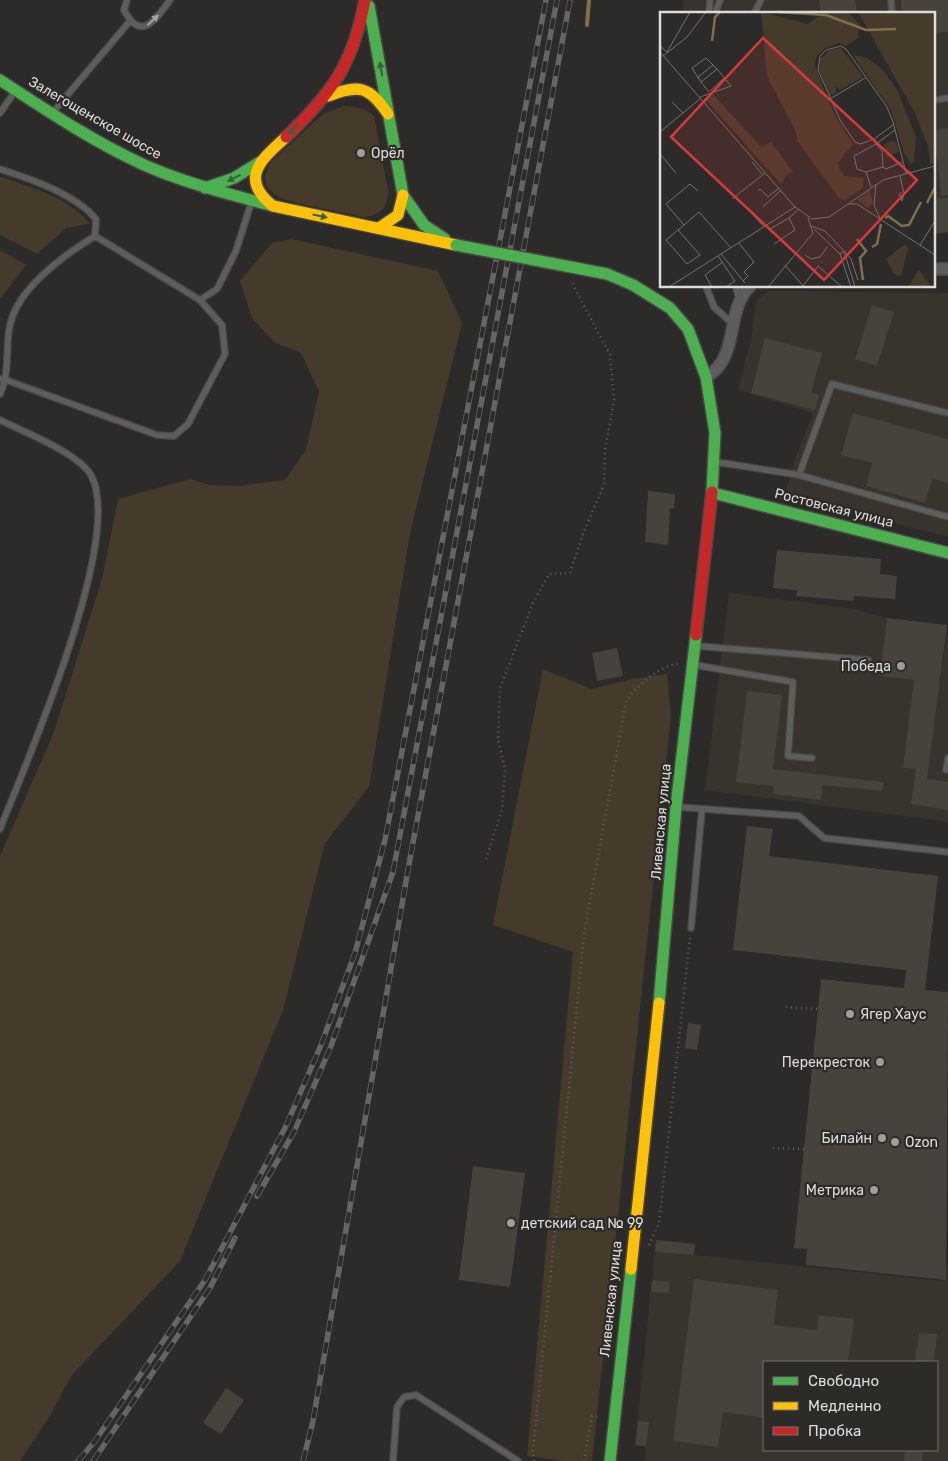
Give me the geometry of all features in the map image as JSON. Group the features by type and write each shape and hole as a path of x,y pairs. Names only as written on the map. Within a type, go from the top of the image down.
{"main road":[{"path":"205,188 234,178 260,162 328,96 344,73 355,49 363,22 366,0"},
{"path":"260,162 254,172 254,182 263,199 273,206 380,228 398,215 403,195 390,117 366,0"},
{"name":"Залегощенское шоссе","path":"0,80 52,113 161,172 205,188 273,206"},
{"path":"328,96 346,89 364,89 377,97 390,117"},
{"path":"403,195 424,225 456,245"},
{"name":"Ливенская улица","path":"380,228 616,278 654,296 670,308 688,329 706,377 715,433 713,493 676,807 664,953 610,1461"},
{"name":"Ростовская улица","path":"713,493 948,553"}],"street":[{"path":"706,377 722,365 739,303 749,288"}],"lane":[{"path":"127,0 124,10 130,21 142,27 154,22 170,0"},
{"path":"716,12 720,0"},
{"path":"755,12 761,0"},
{"path":"52,113 130,21"},
{"path":"0,114 16,90"},
{"path":"0,169 36,181 87,209 96,219 95,236"},
{"path":"200,300 217,289 236,251 252,201"},
{"path":"3,379 157,435 174,436 188,424 225,354 222,325 200,300 95,236"},
{"path":"0,394 13,315 34,283 64,256 95,236"},
{"path":"707,288 714,307 734,325"},
{"path":"736,288 739,303"},
{"path":"799,475 832,384 948,413"},
{"path":"0,420 80,461 92,477 98,498 97,547 60,678 0,829"},
{"path":"714,462 799,475 948,517"},
{"path":"695,646 868,660"},
{"path":"693,665 793,682 788,756 812,758"},
{"path":"946,770 948,758"},
{"path":"676,807 799,816 824,838 948,852"},
{"path":"691,928 702,809"},
{"path":"393,1461 397,1407 404,1397 416,1395 518,1461"}],"path":[{"path":"486,860 502,810 505,769 498,739 500,688 533,603 549,574 570,573 584,531 604,485 605,450 614,400 610,355 574,288 566,266"},
{"path":"534,1461 534,1442 584,934 626,702 634,688 671,664 693,665"},
{"path":"648,1248 659,1223 691,928"},
{"path":"786,1007 818,1009"},
{"path":"773,1148 804,1149"}],"shaded area":[{"path":"683,0 948,0 948,232 936,234 936,12 682,12"},
{"path":"344,106 360,108 374,116 388,196 382,209 370,216 364,217 284,199 269,189 266,182 266,173 272,161 323,114"},
{"path":"0,177 37,189 61,200 82,215 90,224 66,228 37,254 0,235"},
{"path":"291,239 438,271 462,323 410,533 369,787 325,843 283,1010 180,1261 71,1376 52,1412 20,1461 0,1461 0,856 54,732 102,579 118,499 190,479 209,485 239,486 285,480 306,450 319,391 301,353 274,342 252,318 240,281 272,243"},
{"path":"0,250 26,265 0,299"},
{"path":"768,291 948,293 948,537 785,494 794,462 813,413 738,390 752,335 756,301"},
{"path":"729,593 851,608 887,618 881,676 940,683 948,625 948,822 705,790"},
{"path":"543,669 591,689 633,679 667,674 671,715 592,1461 564,1461 527,1456 573,952 493,925"},
{"path":"656,1240 695,1244 694,1255 943,1281 948,1265 948,1461 645,1461 646,1447 635,1445"}],"building":[{"path":"819,0 855,0 857,12 821,12"},
{"path":"901,0 948,0 948,32 936,34 936,12 902,12"},
{"path":"948,128 948,195 941,196 936,149 936,130"},
{"path":"948,198 948,232 936,234 936,199"},
{"path":"872,305 894,312 877,366 855,359"},
{"path":"765,338 822,353 811,393 819,395 815,410 751,393"},
{"path":"853,413 948,439 948,483 932,479 925,503 866,486 872,463 841,455"},
{"path":"648,491 675,494 674,509 670,508 668,545 645,542"},
{"path":"777,550 881,559 880,574 897,576 895,599 854,596 854,601 796,596 797,590 773,588"},
{"path":"887,618 947,625 927,779 948,782 948,810 911,804 916,769 903,768 914,680 880,676"},
{"path":"617,648 623,676 597,681 592,653"},
{"path":"747,691 782,695 773,769 884,782 882,791 823,785 821,800 773,794 774,786 736,782"},
{"path":"747,826 773,829 769,856 938,876 925,990 948,992 946,1280 806,1265 807,1249 794,1248 821,979 904,988 906,970 733,950"},
{"path":"688,1023 701,1025 697,1050 685,1048"},
{"path":"473,1166 525,1173 510,1287 459,1280"},
{"path":"656,1240 695,1244 694,1255 655,1252"},
{"path":"694,1279 778,1290 774,1325 817,1330 818,1315 854,1319 848,1361 763,1361 763,1418 723,1412 718,1447 673,1441"},
{"path":"652,1280 670,1282 669,1293 651,1292"},
{"path":"919,1333 937,1334 934,1361 915,1361"},
{"path":"226,1388 244,1400 221,1434 203,1423"},
{"path":"638,1421 649,1422 646,1446 635,1445"},
{"path":"905,1451 923,1451 922,1461 904,1461"}],"waterway":[{"path":"587,25 589,0"}],"railway":[{"path":"78,1461 95,1441 205,1280 286,1126 321,1045 355,953 385,840 546,0"},
{"path":"257,1196 294,1132 331,1046 393,872 557,0"},
{"path":"303,1461 313,1421 409,864 570,0"},
{"path":"93,1461 210,1288 235,1238"}],"traffic: fast":[{"path":"369,6 403,195 424,225 445,239"},
{"path":"0,80 87,135 142,164 190,182 273,206"},
{"path":"205,188 234,178 260,162"},
{"path":"456,245 566,266"},
{"path":"566,266 607,274 633,285 670,308 688,329 706,377 715,433 712,492"},
{"path":"713,493 948,553"},
{"path":"659,1003 676,807 696,635"},
{"path":"610,1461 631,1269"}],"traffic: slow":[{"path":"328,96 348,90 362,90 375,98 388,114"},
{"path":"286,137 262,161 257,169 255,178 263,196 273,206 456,245"},
{"path":"379,228 398,215 403,195"},
{"path":"631,1269 659,1003"}],"traffic: jam":[{"path":"286,137 316,106 339,76 354,42 365,0"},
{"path":"696,635 712,492"}],"place":[{"name":"Орёл","path":"361,153"},
{"name":"Победа","path":"901,666"},
{"name":"Ягер Хаус","path":"850,1014"},
{"name":"Перекресток","path":"880,1062"},
{"name":"Билайн","path":"882,1138"},
{"name":"Ozon","path":"895,1142"},
{"name":"Метрика","path":"874,1190"},
{"name":"детский сад № 99","path":"511,1223"}]}
